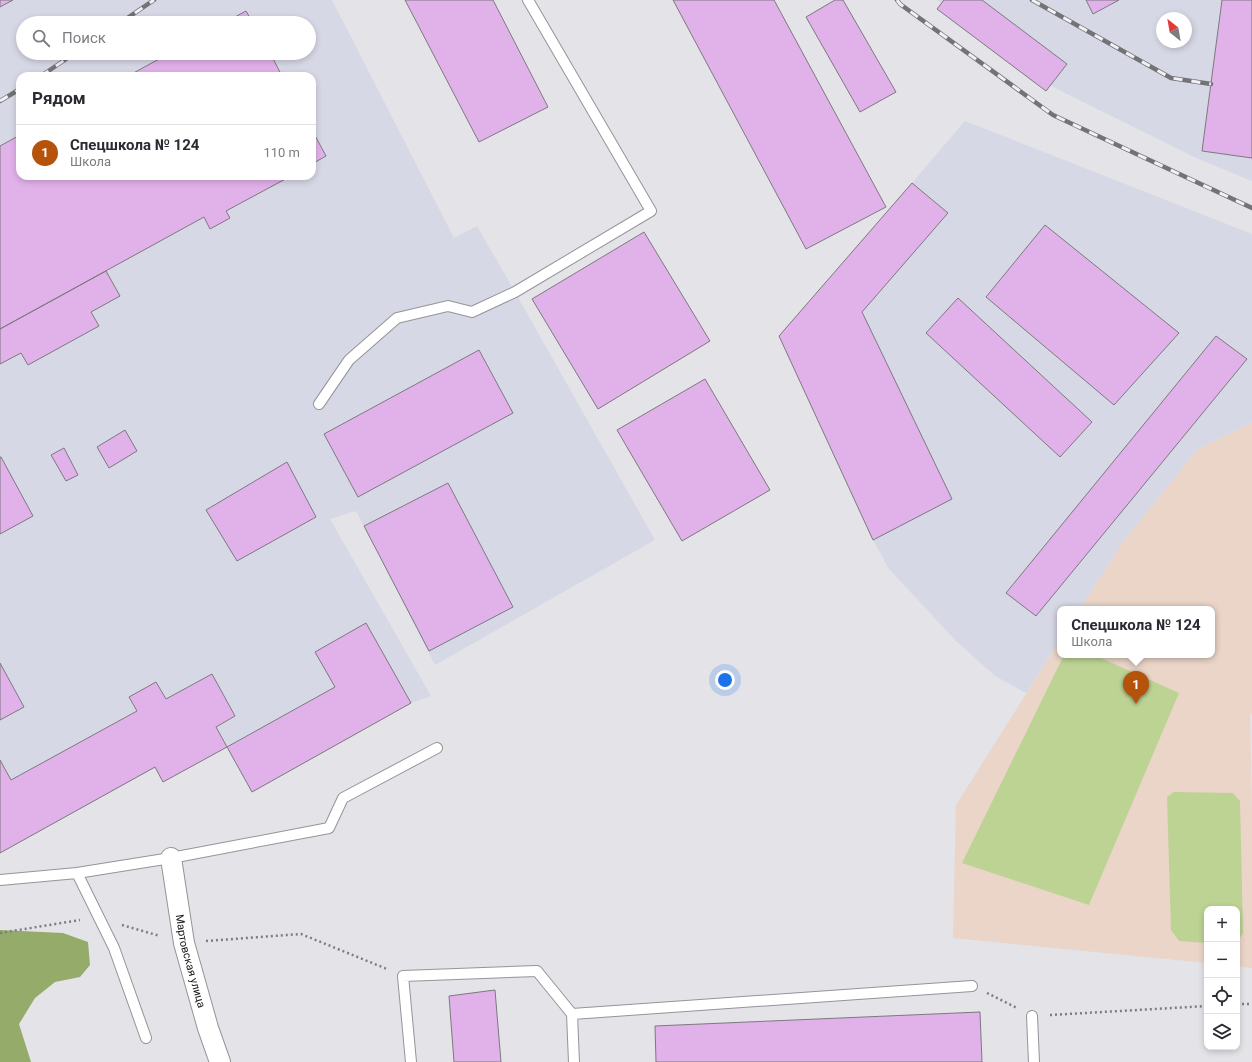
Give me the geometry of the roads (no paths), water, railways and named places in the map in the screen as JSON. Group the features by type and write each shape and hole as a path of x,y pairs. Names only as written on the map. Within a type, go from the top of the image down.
{"street":[{"name":"Мартовская улица","path":"171,858 184,943 208,1028 220,1062"}],"lane":[{"path":"319,404 349,360 397,318 448,306 472,312 515,292 651,210 528,0"},
{"path":"0,880 77,873 171,858 329,828 343,798 437,748"},
{"path":"77,873 114,948 146,1038"},
{"path":"411,1062 403,976 537,971 572,1014 574,1062"},
{"path":"572,1014 972,986"},
{"path":"1032,1016 1034,1062"}],"railway":[{"path":"130,16 154,0"},
{"path":"897,0 900,4 1053,115 1252,208"},
{"path":"1032,0 1171,78 1211,84"},
{"path":"47,72 65,60"},
{"path":"0,101 16,91"}],"place":[{"name":"Спецшкола № 124","path":"1136,704"}]}
